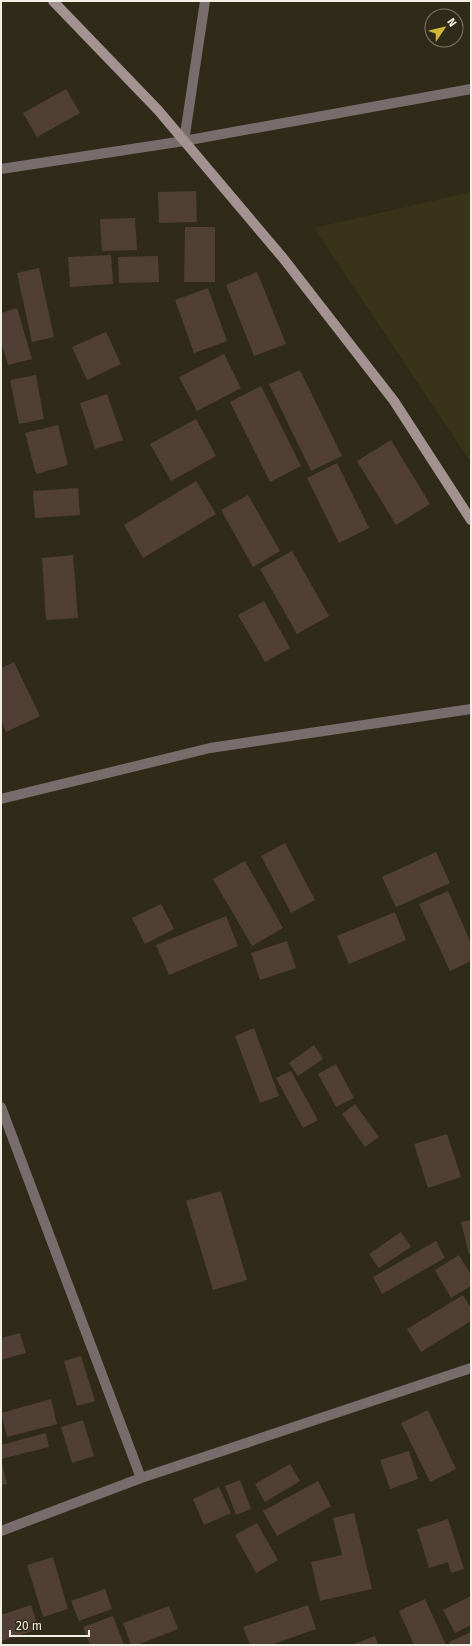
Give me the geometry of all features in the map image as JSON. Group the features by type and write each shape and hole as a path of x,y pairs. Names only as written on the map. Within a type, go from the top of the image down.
{"main road":[{"path":"53,1 158,110 283,258 389,395 471,520"}],"street":[{"path":"184,141 205,1"},
{"path":"1,169 184,141 471,89"},
{"path":"1,799 210,748 471,709"},
{"path":"1,1107 141,1478"},
{"path":"1,1531 141,1478 471,1368"}],"shaded area":[{"path":"471,192 471,462 314,228"}],"building":[{"path":"66,89 80,113 37,137 23,113"},
{"path":"196,191 197,222 159,223 158,192"},
{"path":"135,218 137,250 102,251 100,219"},
{"path":"185,227 215,227 215,282 184,282"},
{"path":"111,255 113,284 70,287 68,257"},
{"path":"158,256 159,282 119,283 118,257"},
{"path":"39,268 54,337 32,342 17,273"},
{"path":"257,272 286,344 254,356 226,285"},
{"path":"208,288 227,341 194,353 175,300"},
{"path":"17,308 32,359 8,365 1,342 1,313"},
{"path":"106,332 121,364 87,380 72,347"},
{"path":"224,354 241,388 197,411 179,377"},
{"path":"300,370 342,456 311,471 269,384"},
{"path":"36,375 44,419 19,424 10,380"},
{"path":"261,386 301,466 270,482 230,402"},
{"path":"107,394 123,440 95,449 80,403"},
{"path":"196,419 216,456 171,481 150,444"},
{"path":"58,425 68,465 36,474 25,433"},
{"path":"391,440 430,504 396,525 357,461"},
{"path":"337,463 369,528 339,543 307,478"},
{"path":"196,481 216,514 143,558 124,525"},
{"path":"78,488 80,515 35,518 33,491"},
{"path":"248,495 280,551 253,567 221,510"},
{"path":"292,551 329,616 297,634 260,569"},
{"path":"73,555 78,618 46,620 42,558"},
{"path":"264,601 290,648 265,662 238,615"},
{"path":"14,662 40,716 6,732 1,721 1,668"},
{"path":"285,843 315,900 291,913 261,856"},
{"path":"436,852 450,883 396,907 382,877"},
{"path":"245,861 283,928 252,946 213,879"},
{"path":"448,891 471,943 471,961 450,971 419,904"},
{"path":"161,904 174,929 145,944 132,918"},
{"path":"395,912 406,940 349,964 337,936"},
{"path":"226,916 238,946 169,975 156,945"},
{"path":"287,941 296,968 260,980 251,953"},
{"path":"254,1028 279,1096 260,1103 235,1036"},
{"path":"314,1045 323,1059 298,1076 289,1063"},
{"path":"336,1064 354,1098 336,1107 318,1074"},
{"path":"291,1071 318,1120 303,1128 276,1078"},
{"path":"355,1104 379,1137 365,1147 342,1114"},
{"path":"447,1134 461,1177 428,1188 414,1144"},
{"path":"221,1191 247,1280 213,1290 186,1201"},
{"path":"471,1220 471,1253 469,1254 461,1222"},
{"path":"401,1232 411,1247 379,1268 369,1254"},
{"path":"436,1241 445,1258 382,1294 373,1277"},
{"path":"459,1255 471,1275 471,1286 451,1298 435,1270"},
{"path":"463,1295 471,1308 471,1321 421,1352 407,1329"},
{"path":"20,1333 26,1353 1,1360 1,1338"},
{"path":"81,1356 95,1401 77,1406 64,1361"},
{"path":"51,1399 57,1424 7,1437 1,1413"},
{"path":"428,1410 456,1469 430,1482 401,1423"},
{"path":"83,1420 94,1456 72,1463 61,1427"},
{"path":"46,1433 49,1447 1,1459 1,1445"},
{"path":"409,1451 418,1479 390,1489 380,1460"},
{"path":"2,1463 7,1484 1,1485 1,1464"},
{"path":"290,1464 300,1481 265,1502 255,1484"},
{"path":"240,1480 251,1509 236,1515 225,1486"},
{"path":"318,1481 331,1506 277,1536 263,1511"},
{"path":"219,1487 231,1513 204,1525 193,1499"},
{"path":"354,1513 372,1589 320,1601 311,1562 342,1555 333,1518"},
{"path":"448,1519 464,1569 451,1573 448,1562 429,1568 417,1529"},
{"path":"257,1523 278,1560 256,1573 235,1535"},
{"path":"53,1557 68,1609 43,1617 27,1565"},
{"path":"105,1589 112,1609 79,1621 71,1601"},
{"path":"471,1596 471,1625 455,1633 443,1610"},
{"path":"425,1599 446,1645 414,1645 399,1611"},
{"path":"31,1605 39,1629 1,1641 1,1615"},
{"path":"308,1605 316,1629 271,1645 250,1645 243,1627"},
{"path":"169,1606 178,1629 137,1645 131,1645 123,1623"},
{"path":"113,1616 124,1645 90,1645 83,1627"},
{"path":"471,1632 471,1645 450,1645 449,1642"},
{"path":"375,1636 378,1645 351,1645"}]}
